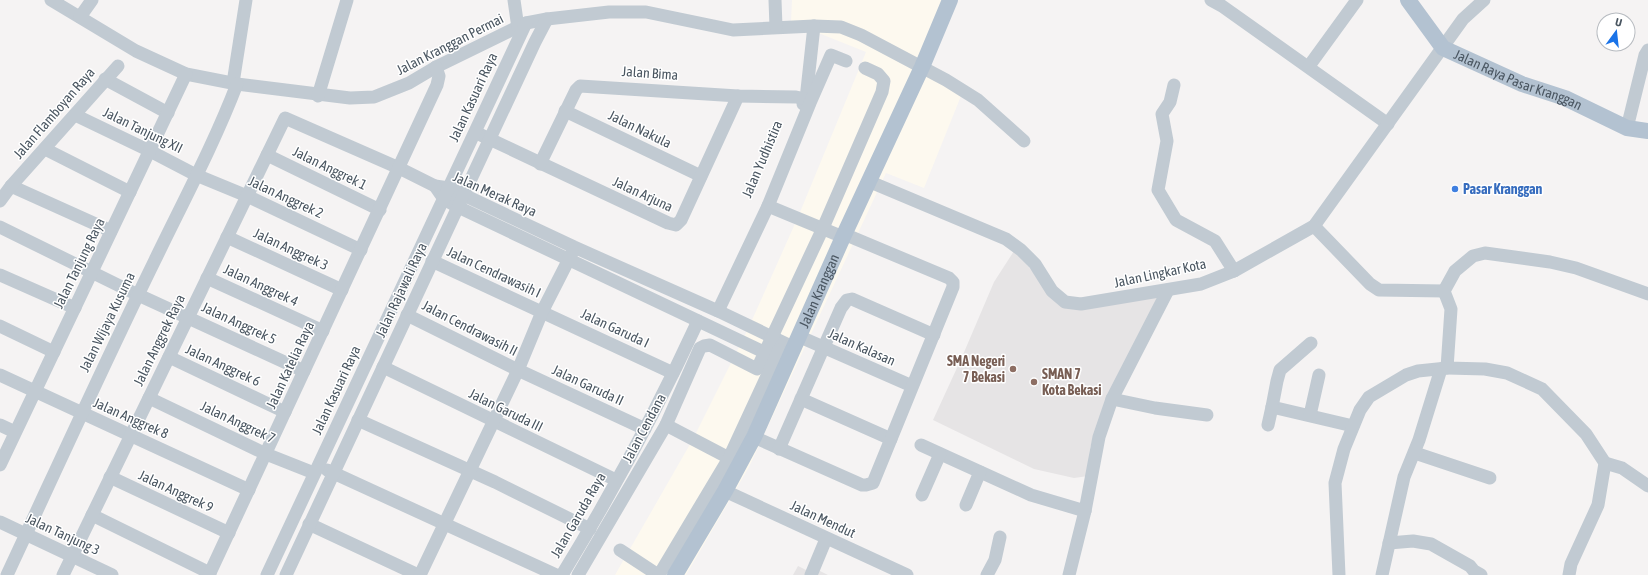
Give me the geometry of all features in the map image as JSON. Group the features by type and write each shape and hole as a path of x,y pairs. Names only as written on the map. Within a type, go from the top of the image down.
{"main road":[{"name":"Jalan Kranggan","path":"674,575 725,491 754,437 776,358 843,236 922,67 950,0"},
{"name":"Jalan Raya Pasar Kranggan","path":"1408,0 1443,48 1522,84 1565,98 1626,128 1648,131"}],"street":[{"name":"Jalan Kranggan Permai","path":"51,0 136,51 186,74 235,84 318,96 350,98 374,97 409,83 436,67 522,26 547,19 609,6 733,30 776,27 841,27 861,35 922,67 978,100 1024,140"},
{"path":"80,17 92,0"},
{"name":"Jalan Wijaya Kusuma","path":"7,575 81,413 228,106 235,84 246,0"},
{"path":"318,96 347,0"},
{"path":"514,0 522,26"},
{"path":"775,0 776,27"},
{"path":"1211,0 1309,66 1388,124"},
{"path":"1309,66 1357,0"},
{"name":"Jalan Lingkar Kota","path":"868,181 1006,239 1021,250 1035,264 1052,291 1065,302 1080,304 1201,284 1234,271 1314,226 1463,19 1484,0"},
{"name":"Jalan Rajawali Raya","path":"286,575 489,139 547,19"},
{"name":"Jalan Kasuari Raya","path":"267,575 446,194 522,26"},
{"name":"Jalan Yudhistira","path":"719,305 806,99 814,26"},
{"path":"1626,128 1645,55 1648,50"},
{"path":"719,305 768,206 810,103 832,55 846,61"},
{"name":"Jalan Flamboyan Raya","path":"0,201 11,186 118,66"},
{"name":"Jalan Katelia Raya","path":"210,574 437,85 439,76 436,67"},
{"path":"620,550 658,575 729,458 776,358 787,340 823,228 882,92 884,80 881,76 864,68"},
{"name":"Jalan Tanjung Raya","path":"0,465 186,74"},
{"path":"105,79 168,113"},
{"name":"Jalan Bima","path":"540,164 577,87 586,85 738,96 796,97 806,99"},
{"path":"1174,85 1170,102 1162,114 1166,141 1158,190 1176,220 1215,241 1234,271"},
{"name":"Jalan Arjuna","path":"474,132 672,225 676,225 681,220 738,96"},
{"name":"Jalan Nakula","path":"565,111 701,176"},
{"name":"Jalan Tanjung XII","path":"75,115 196,175"},
{"name":"Jalan Anggrek Raya","path":"63,575 285,118 399,168"},
{"path":"45,149 130,192"},
{"name":"Jalan Anggrek 1","path":"267,155 380,210"},
{"name":"Jalan Merak Raya","path":"399,168 435,186 446,194 568,260 776,358"},
{"name":"Jalan Anggrek 2","path":"196,175 247,196 361,250"},
{"path":"11,186 111,231"},
{"name":"Jalan Merak Raya","path":"460,201 719,305 787,340"},
{"path":"754,437 862,485 873,483 953,287 952,280 768,206"},
{"path":"1314,226 1370,284 1379,290 1444,291"},
{"name":"Jalan Anggrek 5","path":"0,227 138,295 304,371"},
{"name":"Jalan Anggrek 3","path":"227,237 342,290"},
{"path":"309,524 419,575 470,472 492,422 518,370 542,312 574,247"},
{"path":"1444,291 1455,271 1473,256 1485,254 1563,265 1648,294"},
{"name":"Jalan Cendrawasih I","path":"432,261 542,312"},
{"path":"0,275 75,308"},
{"name":"Jalan Anggrek 4","path":"207,278 323,331"},
{"path":"1069,575 1085,511 1099,437 1112,399 1168,290"},
{"path":"1382,575 1404,477 1415,453 1444,368 1451,309 1444,291"},
{"path":"779,449 841,308 847,300 852,299 934,335"},
{"name":"Jalan Garuda I","path":"542,312 674,373"},
{"name":"Jalan Cendrawasih II","path":"407,315 518,370"},
{"name":"Jalan Garuda Raya","path":"562,575 590,530 616,480 646,429 698,321"},
{"path":"0,326 54,352"},
{"name":"Jalan Kalasan","path":"787,340 823,348 912,386"},
{"path":"1268,425 1280,370 1311,343"},
{"name":"Jalan Cendana","path":"578,575 666,425 702,347 710,345 757,369 776,358"},
{"name":"Jalan Anggrek 6","path":"169,357 285,412"},
{"name":"Jalan Garuda III","path":"383,367 492,422 616,480"},
{"path":"1339,575 1335,483 1344,449 1360,410 1368,398 1406,375 1418,371 1444,368 1485,369 1507,373 1542,389 1586,434 1605,463 1622,468 1648,486"},
{"name":"Jalan Garuda II","path":"518,370 646,429"},
{"name":"Jalan Anggrek 8","path":"0,375 249,490"},
{"path":"1310,415 1319,375"},
{"name":"Jalan Anggrek 7","path":"149,398 266,454 316,470 334,472 556,575"},
{"path":"801,399 891,439"},
{"path":"1112,399 1155,408 1207,415"},
{"path":"1272,407 1354,426"},
{"path":"358,420 495,482 590,530"},
{"path":"0,425 15,432"},
{"path":"666,425 729,458"},
{"path":"921,445 1031,495 1085,511"},
{"path":"1415,453 1490,478"},
{"path":"922,494 940,454"},
{"path":"1569,575 1571,564 1598,505 1605,463"},
{"path":"966,505 980,472"},
{"name":"Jalan Anggrek 9","path":"110,477 229,533"},
{"name":"Jalan Mendut","path":"725,491 826,539 908,575"},
{"path":"92,515 210,574"},
{"name":"Jalan Tanjung 3","path":"0,522 112,575"},
{"path":"987,575 995,560 1000,537"},
{"path":"811,575 826,539"},
{"path":"1389,543 1413,541 1431,544 1470,566 1474,572 1481,575"}],"shaded area":[{"path":"792,0 946,0 917,69 965,86 924,188 886,173 749,467 686,575 615,575 693,439 748,329 798,217 866,52 791,22"},
{"name":"SMAN 7 Kota Bekasi","path":"1014,251 1058,299 1159,294 1104,407 1090,448 1088,476 1074,478 1034,469 933,420 994,282"},
{"path":"798,566 806,570 810,566 828,575 793,575"}],"place":[{"name":"Pasar Kranggan","path":"1455,189"},
{"name":"SMA Negeri 7 Bekasi","path":"1013,369"},
{"name":"SMAN 7 Kota Bekasi","path":"1034,382"}]}
